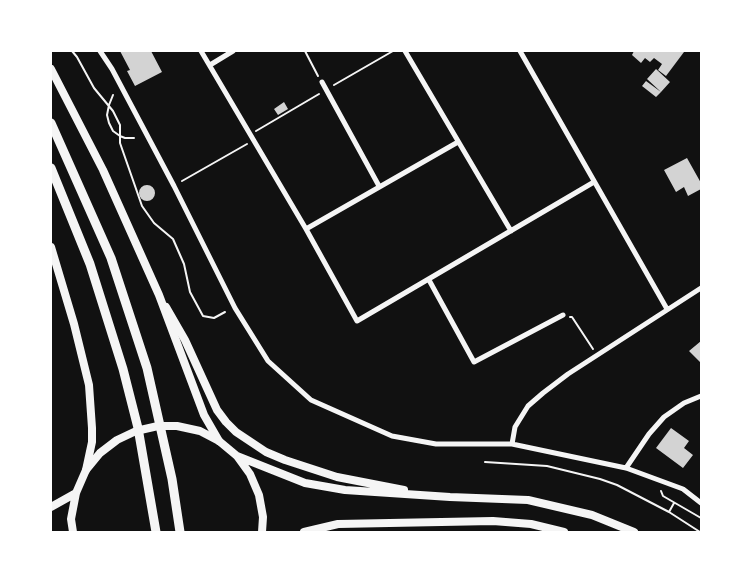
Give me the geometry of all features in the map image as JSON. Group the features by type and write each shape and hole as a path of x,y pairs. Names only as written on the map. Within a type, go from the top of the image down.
{"highway":[{"path":"51,123 110,258 147,368 172,478 180,532"},
{"path":"51,168 90,264 123,369 139,436 156,532"}],"main road":[{"path":"51,69 103,170 159,295 204,415 219,441"},
{"path":"51,247 74,324 89,385 92,428 86,470 76,493 71,519 73,532"},
{"path":"159,295 185,340 217,410 226,422 249,442 285,460 337,477 394,489 450,497"},
{"path":"86,470 100,453 117,440 136,430 177,426 200,431 219,441 237,456 250,474 259,495 263,517 262,532"},
{"path":"237,456 305,483 345,490 528,500 556,505 592,515 634,532"},
{"path":"51,507 76,493"},
{"path":"304,532 338,524 493,521 531,524 564,532"}],"street":[{"path":"100,51 112,68 174,186 235,308 268,361 312,400 392,436 436,444 512,444 626,468 683,489 701,502"},
{"path":"201,51 306,229 357,321 594,182"},
{"path":"210,65 234,51"},
{"path":"405,51 511,231"},
{"path":"520,51 667,309"},
{"path":"322,82 379,186"},
{"path":"306,229 458,142"},
{"path":"429,280 474,362 563,315"},
{"path":"512,444 514,428 528,406 568,374 701,288"},
{"path":"626,468 649,434 664,417 684,403 701,396"}],"path":[{"path":"72,51 94,88 109,105 120,125 120,143 142,206 154,223 173,239 184,264 190,292 203,316 214,318 225,312"},
{"path":"305,51 322,82"},
{"path":"174,186 325,90 393,51"},
{"path":"113,95 107,115 109,124 113,131 120,136 134,138"},
{"path":"563,315 572,317 597,355"},
{"path":"485,462 547,466 617,485 669,512 700,532"},
{"path":"661,490 663,496 701,518"},
{"path":"669,512 674,502"}],"building":[{"path":"120,51 151,51 162,72 135,86 127,71 130,70"},
{"path":"634,51 684,52 666,76 658,70 662,64 654,58 650,62 645,58 641,63 632,55"},
{"path":"656,69 670,82 661,92 647,79"},
{"path":"646,81 661,92 656,97 642,86"},
{"path":"284,102 288,109 278,115 274,109"},
{"path":"687,158 701,183 701,189 688,196 684,187 676,192 664,170"},
{"path":"147,185 155,193 147,201 139,193"},
{"path":"701,341 701,363 689,351"},
{"path":"671,428 689,441 684,448 693,455 683,468 656,448"}]}
